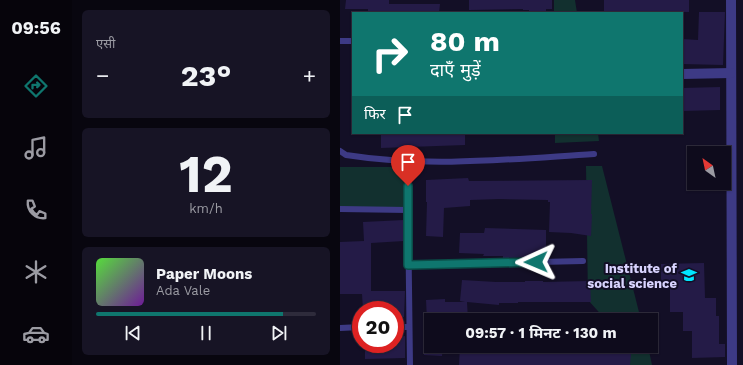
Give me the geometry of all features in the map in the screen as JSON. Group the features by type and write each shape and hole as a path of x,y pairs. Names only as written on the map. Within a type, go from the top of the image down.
{"street":[{"path":"731,0 732,365"},
{"path":"683,74 731,73"}],"lane":[{"path":"340,41 352,41"},
{"path":"340,151 346,155 409,161 467,162 594,154"},
{"path":"409,161 408,327 410,365"},
{"path":"340,209 408,210"},
{"path":"408,265 583,261"},
{"path":"340,328 352,328"}],"green space":[{"path":"554,0 575,0 577,12 554,12"},
{"path":"555,134 598,134 599,141 555,143"},
{"path":"586,166 602,166 639,313 600,313 588,300"},
{"path":"340,167 406,167 406,207 340,207"},
{"path":"628,353 649,353 652,365 629,365"}],"building":[{"path":"346,0 389,0 389,4 440,4 439,12 382,12 368,11 368,9 345,9"},
{"path":"469,0 552,0 552,9 546,9 546,11 538,12 529,12 529,10 523,9 469,10"},
{"path":"604,0 689,0 689,12 604,11"},
{"path":"699,12 725,12 723,65 683,64 683,39 698,40"},
{"path":"720,87 720,110 683,111 683,88"},
{"path":"381,134 465,134 465,145 381,148"},
{"path":"468,178 469,181 592,180 591,236 549,232 550,202 548,202 548,200 499,199 470,200 470,206 444,208 443,237 426,236 426,180"},
{"path":"404,220 404,241 371,243 371,291 405,291 404,317 404,301 362,301 362,294 340,294 340,242 364,241 363,222"},
{"path":"485,228 546,230 546,254 530,254 530,257 503,258 503,256 483,256 484,254 459,253 460,233 484,233"},
{"path":"704,263 705,298 716,298 716,316 719,316 719,344 725,344 725,357 692,358 692,331 683,331 683,312 670,312 670,287 661,287 661,264"},
{"path":"462,280 496,282 590,281 591,302 518,302 499,303 499,305 467,302 468,313 427,313 426,300 445,299 445,302 465,302 460,301"},
{"path":"404,336 405,358 365,359 365,353 404,353"},
{"path":"424,353 442,353 442,356 424,355"},
{"path":"460,353 631,354 630,365 459,365"}],"place":[{"name":"Institute of social science","path":"689,275"}],"route":[{"path":"408,186 408,265 536,262"}]}
